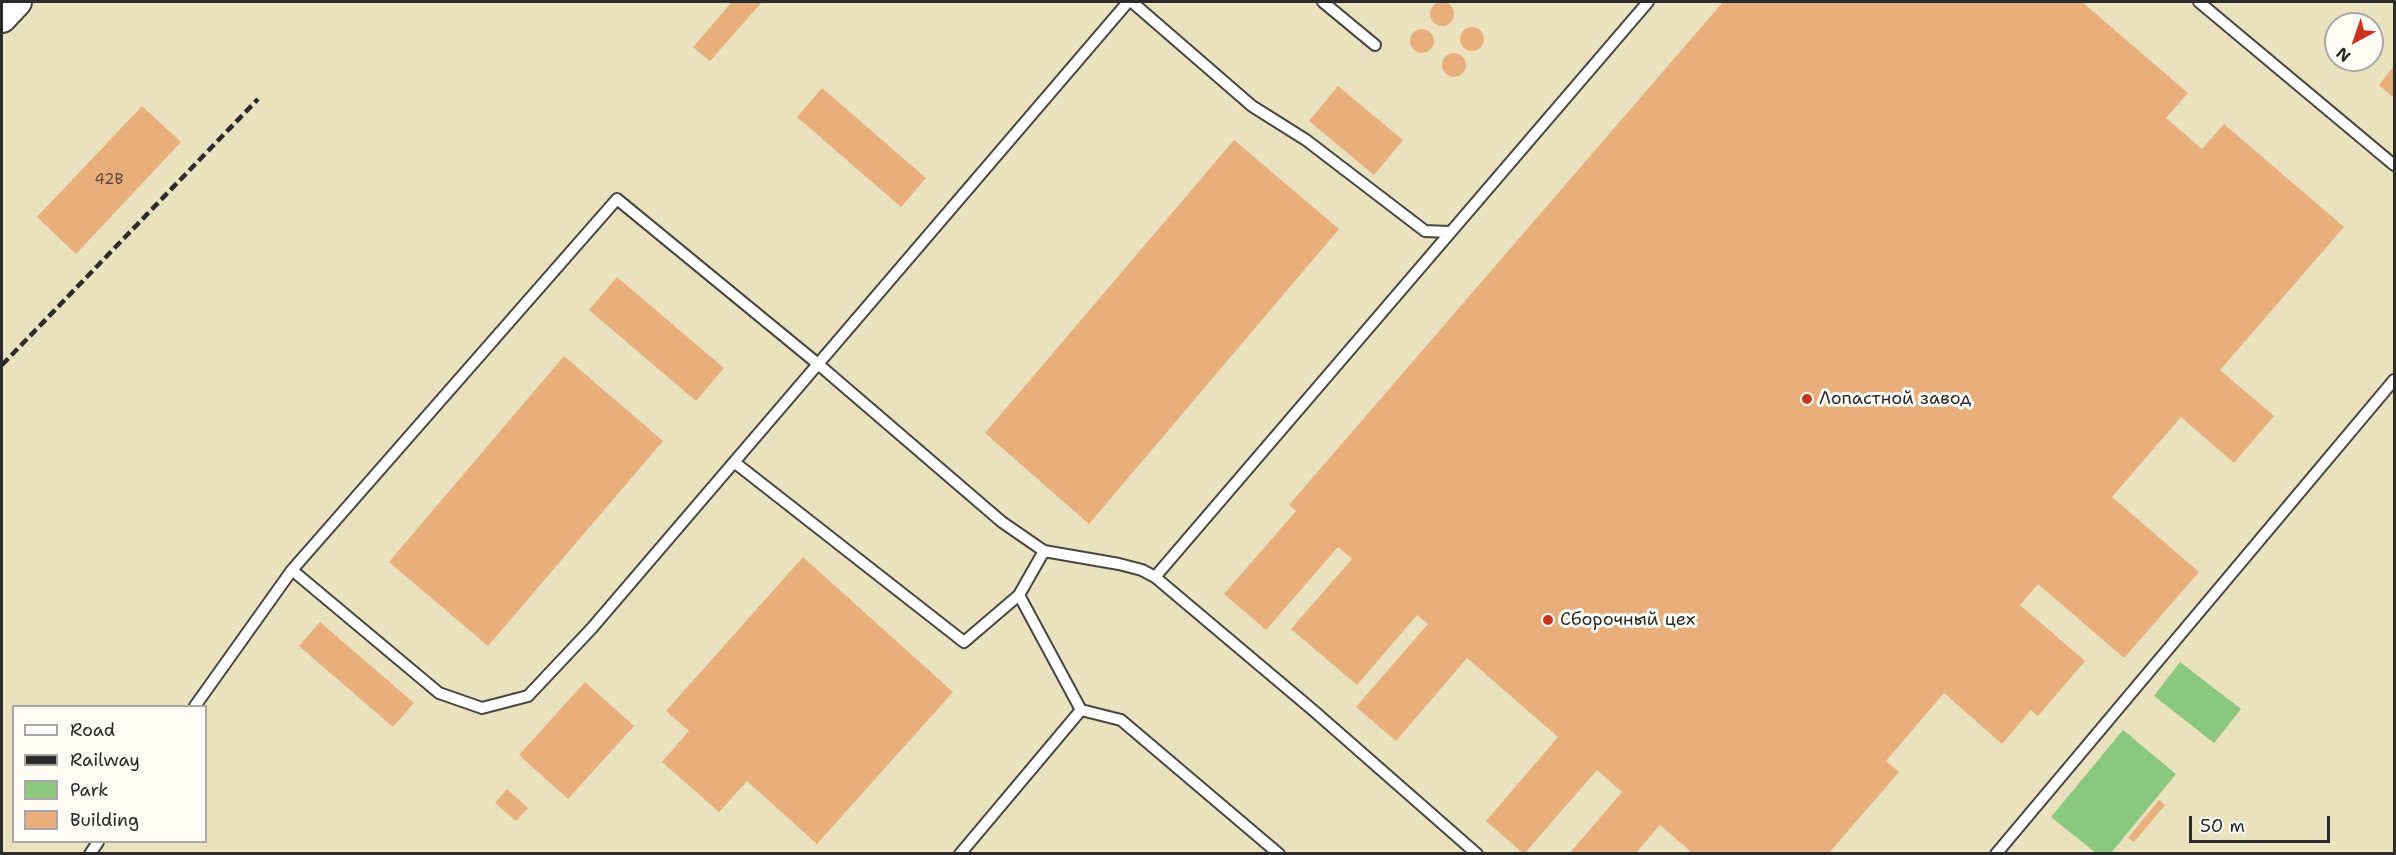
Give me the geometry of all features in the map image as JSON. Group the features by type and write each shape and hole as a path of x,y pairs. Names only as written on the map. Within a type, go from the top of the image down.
{"main road":[{"path":"2,18 17,2"}],"lane":[{"path":"292,570 439,693 482,708 528,696 592,628 1128,2"},
{"path":"1132,2 1252,106 1306,140 1425,231 1430,241 1431,255"},
{"path":"1323,2 1375,45"},
{"path":"1155,577 1648,2"},
{"path":"2199,2 2394,165"},
{"path":"196,705 292,570 617,199 818,364 1002,522 1044,550 1119,564 1142,570 1155,577 1478,854"},
{"path":"1425,231 1450,232"},
{"path":"1996,854 2394,380"},
{"path":"734,462 964,642 1019,595 1044,550"},
{"path":"1019,595 1081,710 1121,720 1279,854"},
{"path":"960,854 1081,710"}],"green space":[{"path":"2180,662 2241,709 2214,743 2154,696"},
{"path":"2123,730 2176,774 2111,853 2096,853 2051,817"}],"building":[{"path":"732,2 762,2 710,61 693,47"},
{"path":"1442,2 1450,6 1454,14 1450,22 1442,26 1434,22 1430,14 1434,6"},
{"name":"Лопастной завод","path":"1723,2 2082,2 2188,93 2166,118 2202,149 2224,124 2344,227 2220,370 2274,416 2234,463 2181,417 2112,497 2199,572 2124,658 2038,584 2020,605 2085,661 2038,716 2031,710 2002,744 1944,693 1886,761 1899,772 1828,854 1688,854 1690,851 1660,825 1635,854 1569,854 1622,792 1597,770 1524,854 1486,821 1558,737 1467,658 1396,741 1356,707 1428,624 1417,615 1357,685 1291,629 1352,559 1338,547 1266,630 1224,594 1296,511 1289,505"},
{"path":"1472,27 1480,31 1484,39 1480,47 1472,51 1464,47 1460,39 1464,31"},
{"path":"1422,29 1430,33 1434,41 1430,49 1422,53 1414,49 1410,41 1414,33"},
{"path":"1454,53 1462,57 1466,65 1462,73 1454,77 1446,73 1442,65 1446,57"},
{"path":"2394,66 2394,98 2379,85"},
{"path":"1338,86 1403,140 1374,175 1309,121"},
{"path":"822,88 926,178 901,207 797,117"},
{"path":"142,106 181,142 76,254 37,217"},
{"path":"1234,140 1339,229 1089,524 985,433"},
{"path":"617,277 724,368 696,401 589,310"},
{"path":"564,356 663,441 488,646 389,562"},
{"path":"803,557 953,692 817,844 747,781 719,812 662,762 689,731 666,711"},
{"path":"320,622 414,703 393,727 299,646"},
{"path":"585,682 634,726 568,799 519,755"},
{"path":"507,789 528,808 516,821 495,803"},
{"path":"2159,800 2165,805 2134,842 2128,838"}],"railway":[{"path":"2,365 258,99"}],"place":[{"name":"Лопастной завод","path":"1807,399"},
{"name":"Сборочный цех","path":"1548,620"}]}
